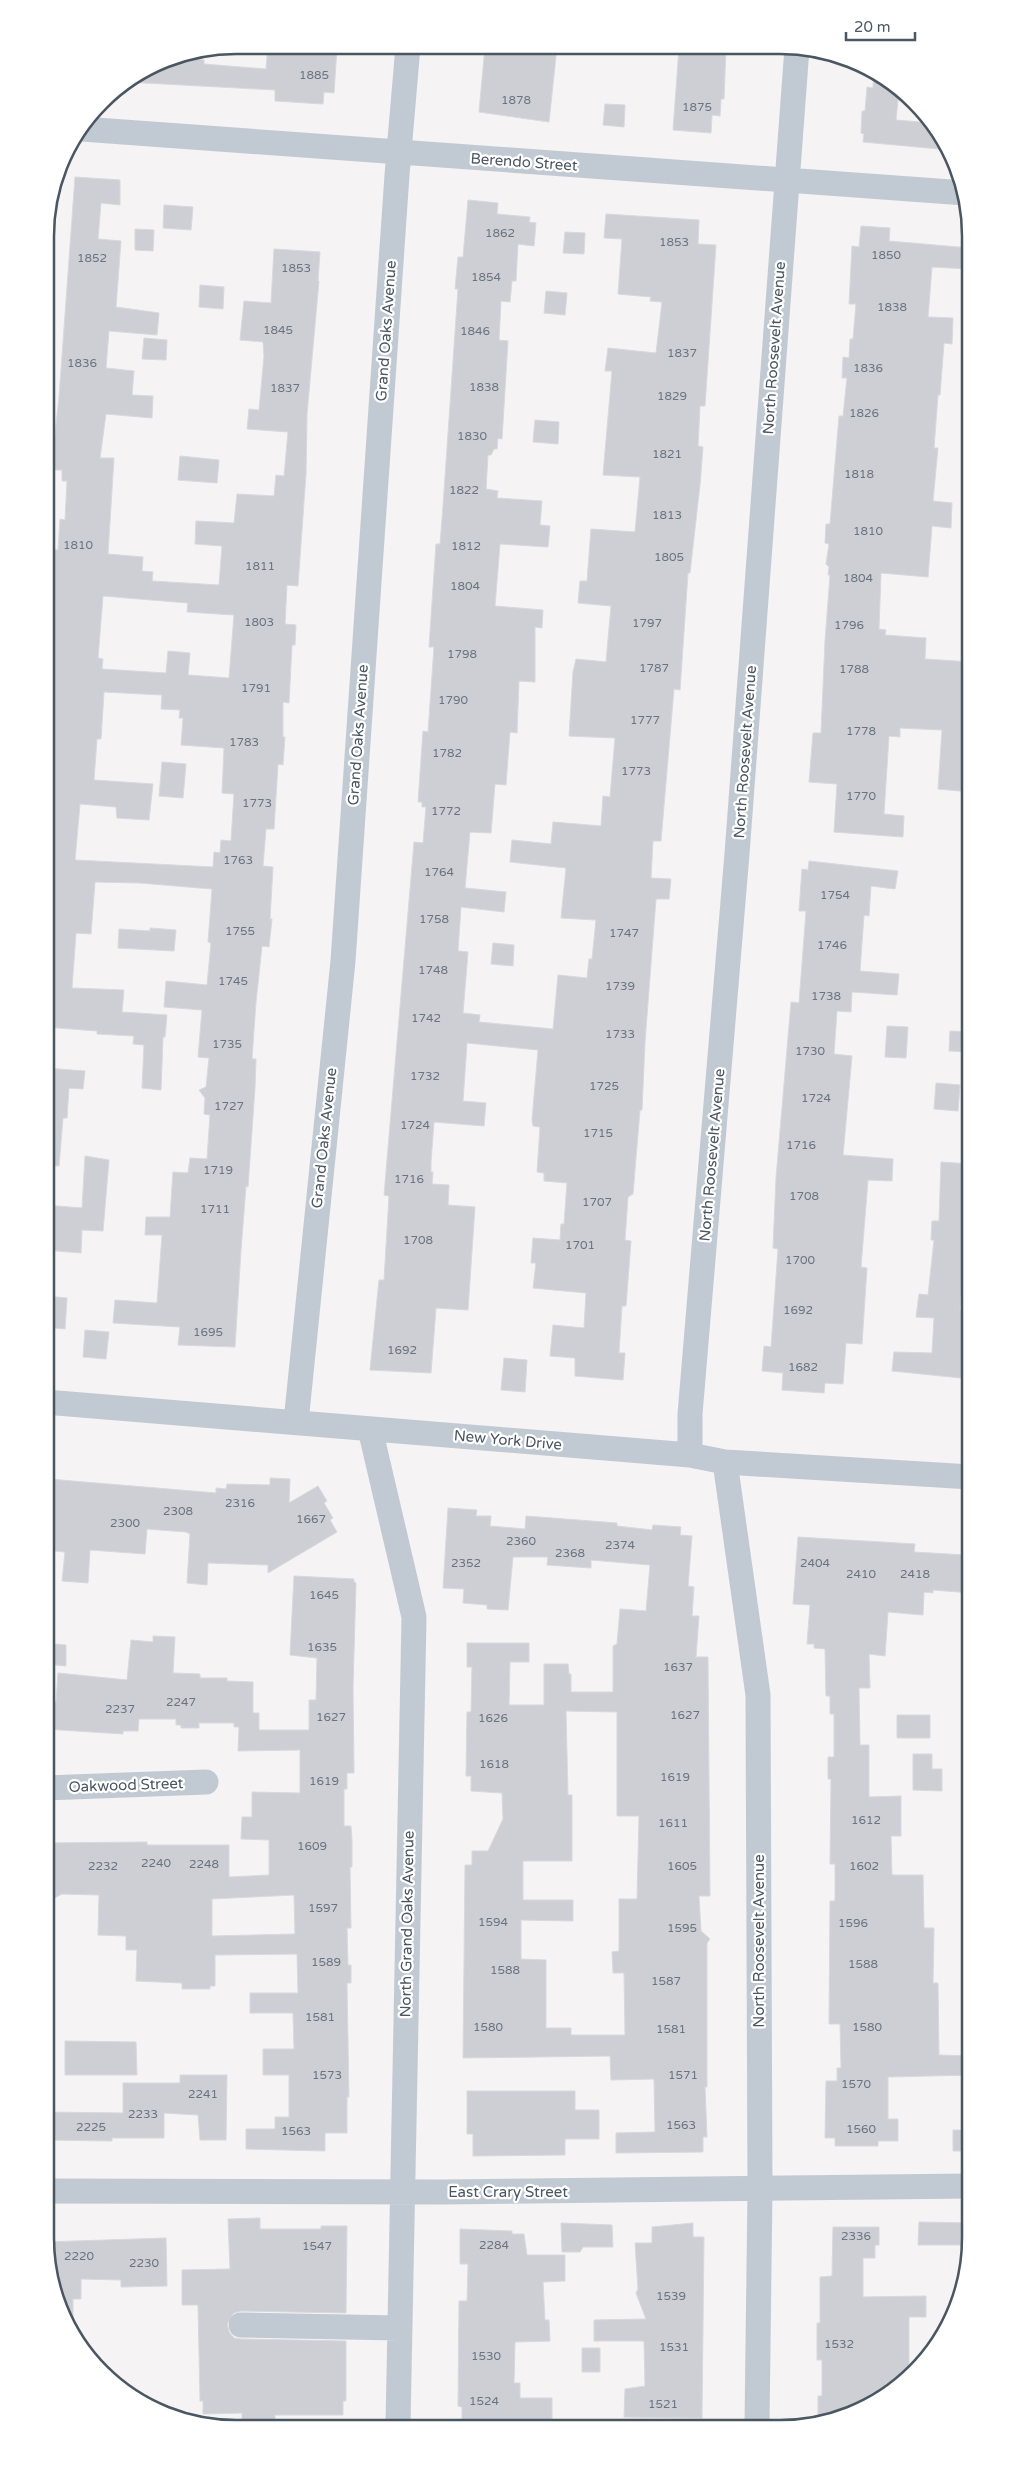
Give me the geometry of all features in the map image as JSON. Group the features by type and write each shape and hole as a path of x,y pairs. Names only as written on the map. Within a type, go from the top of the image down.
{"street":[{"name":"Grand Oaks Avenue","path":"296,1422 343,961 398,153 407,54"},
{"name":"North Roosevelt Avenue","path":"690,1455 690,1414 737,854 797,54"},
{"name":"Berendo Street","path":"88,129 957,192"},
{"name":"New York Drive","path":"54,1403 690,1455 725,1462 962,1476"},
{"name":"North Grand Oaks Avenue","path":"370,1429 414,1617 400,2192 402,2216 398,2420"},
{"name":"North Roosevelt Avenue","path":"725,1462 758,1696 760,2190 757,2420"},
{"name":"Oakwood Street","path":"54,1788 206,1782"},
{"name":"East Crary Street","path":"54,2191 400,2192 760,2190 962,2186"},
{"path":"241,2326 399,2328"}],"building":[{"path":"267,54 337,54 334,93 324,92 323,104 275,101 275,90 137,83 155,72 191,59 204,60 204,64 266,69"},
{"path":"484,54 556,54 549,122 479,112"},
{"path":"679,54 726,54 724,99 721,99 720,116 712,115 711,133 673,130"},
{"path":"874,80 898,97 896,120 923,122 939,149 863,142 864,134 861,133 862,111 865,111 867,87 873,88"},
{"path":"605,104 625,105 624,127 603,125"},
{"path":"75,177 120,180 120,205 101,203 98,239 121,241 116,307 159,313 157,335 109,331 106,368 134,371 132,395 153,396 152,418 106,414 100,458 114,458 108,554 143,557 142,571 153,572 152,581 219,585 222,546 195,544 196,521 234,523 237,494 274,496 276,475 284,476 288,432 247,429 249,409 259,410 264,356 263,342 240,340 244,301 271,303 274,249 320,252 307,414 306,474 298,586 287,585 285,624 296,625 295,645 292,645 289,703 283,702 283,737 285,737 283,765 278,764 274,829 266,829 263,866 273,867 270,919 272,919 269,947 262,946 256,1002 252,1059 256,1059 255,1088 235,1347 178,1345 180,1327 113,1323 115,1300 157,1303 162,1235 145,1235 146,1217 170,1217 173,1172 188,1173 190,1158 207,1159 210,1115 204,1114 205,1098 199,1090 206,1087 209,1058 198,1057 202,1010 164,1007 166,981 207,985 211,943 208,942 212,889 140,883 95,882 91,934 76,933 72,988 124,990 122,1012 167,1015 165,1037 163,1037 161,1090 142,1088 144,1045 133,1044 134,1036 97,1034 97,1031 54,1028 54,550 58,550 60,519 65,520 67,481 62,481 62,470 54,470 54,443","holes":["103,596 188,603 187,612 234,615 229,678 188,675 190,653 168,651 166,673 102,669 103,659 98,658","104,692 162,695 161,709 180,710 179,718 183,718 181,745 224,748 222,793 234,794 231,841 221,840 220,853 214,852 213,867 75,860 80,804 116,807 117,818 149,820 153,784 94,780 97,739 101,739"]},
{"path":"468,200 498,203 497,214 530,217 529,222 536,223 534,246 518,244 516,281 512,281 510,302 501,301 499,340 508,341 502,439 498,438 497,449 494,449 491,455 488,455 486,489 498,491 497,498 542,501 540,525 550,526 548,547 500,544 495,606 543,610 542,628 535,627 535,682 519,681 517,733 510,732 506,785 495,784 491,833 470,832 465,888 506,892 504,912 461,907 458,951 468,952 463,1013 480,1015 479,1022 553,1029 558,975 587,978 589,959 592,959 596,920 561,918 566,868 510,862 512,840 551,844 553,822 601,826 603,796 610,797 615,738 569,736 573,672 576,659 606,662 611,606 578,603 580,581 587,581 591,529 635,532 640,477 603,475 612,371 605,371 608,348 656,353 662,302 650,301 651,297 618,294 622,239 604,238 606,214 699,220 698,244 716,245 705,406 700,406 698,446 703,447 700,485 690,573 688,573 680,690 674,689 661,841 653,841 651,878 671,879 669,899 656,899 645,1042 642,1110 640,1110 633,1194 628,1197 625,1240 631,1241 626,1306 622,1306 619,1353 625,1353 623,1380 575,1376 575,1358 550,1356 553,1325 584,1328 586,1293 533,1288 536,1263 531,1263 533,1238 560,1240 561,1224 564,1224 567,1183 544,1181 544,1173 537,1172 540,1127 533,1126 532,1120 538,1050 467,1043 463,1101 486,1103 484,1126 434,1122 431,1172 433,1172 432,1184 449,1185 448,1205 475,1207 468,1310 436,1308 431,1373 370,1370 379,1280 384,1280 389,1196 384,1195 414,842 423,843 426,807 422,807 422,802 418,802 423,731 428,732 434,647 429,647 436,544 440,544 443,506 458,289 455,289 458,257 463,257"},
{"path":"164,205 193,207 191,230 163,228"},
{"path":"861,226 890,228 889,241 962,247 962,269 932,267 928,317 953,318 952,344 944,343 940,395 938,395 934,448 938,448 933,501 952,503 951,528 932,526 928,577 881,573 879,629 886,630 885,635 926,638 925,659 962,661 962,791 938,789 942,730 900,728 900,737 889,736 884,814 904,816 903,837 834,832 837,784 809,782 813,733 821,733 830,575 828,575 829,567 826,564 829,544 825,543 826,524 830,524 839,416 843,416 847,378 842,378 843,357 849,358 850,339 853,339 856,304 849,304 852,246 859,247"},
{"path":"135,229 154,230 153,251 135,250"},
{"path":"565,232 585,233 584,254 563,253"},
{"path":"200,285 224,287 223,309 199,307"},
{"path":"546,291 567,293 565,315 544,313"},
{"path":"144,338 167,340 166,360 142,359"},
{"path":"535,420 559,422 558,444 533,442"},
{"path":"180,456 219,460 217,483 178,480"},
{"path":"162,762 186,764 183,798 159,796"},
{"path":"809,861 898,871 895,889 871,886 869,916 864,915 860,971 899,974 897,995 852,992 851,1012 837,1011 834,1054 852,1056 843,1155 893,1159 892,1181 868,1180 861,1267 867,1268 862,1344 846,1343 843,1384 825,1383 824,1393 782,1390 783,1373 762,1371 764,1346 771,1347 778,1249 773,1248 776,1178 791,1002 799,1003 806,911 799,911 802,869 808,870"},
{"path":"150,928 176,930 174,951 118,948 119,929 150,931"},
{"path":"493,943 514,945 513,966 491,964"},
{"path":"887,1026 908,1027 906,1058 885,1057"},
{"path":"950,1031 962,1032 962,1052 949,1051"},
{"path":"54,1069 85,1071 83,1089 69,1088 67,1118 63,1118 59,1166 54,1166"},
{"path":"936,1083 960,1085 958,1111 934,1109"},
{"path":"85,1156 109,1160 103,1231 82,1230 81,1253 54,1251 54,1206 82,1208"},
{"path":"941,1162 962,1163 962,1281 960,1310 962,1310 962,1378 892,1371 894,1352 932,1353 934,1318 916,1317 919,1294 928,1295 934,1240 931,1240 932,1221 939,1221"},
{"path":"54,1297 67,1298 65,1329 54,1328"},
{"path":"85,1330 109,1332 106,1359 83,1357"},
{"path":"504,1358 527,1360 525,1392 501,1390"},
{"path":"270,1478 290,1479 289,1503 318,1486 327,1501 324,1503 333,1518 330,1520 337,1532 268,1573 268,1565 208,1563 207,1585 187,1583 190,1534 186,1532 147,1529 145,1554 90,1550 88,1583 62,1581 65,1552 54,1551 54,1479 216,1493 216,1488 226,1489 227,1484 270,1485"},
{"path":"448,1508 477,1510 476,1516 491,1516 490,1526 525,1529 526,1516 617,1523 617,1526 652,1530 653,1525 681,1527 680,1535 692,1536 688,1586 694,1587 692,1616 699,1616 696,1657 708,1657 710,1896 699,1896 701,1931 710,1939 707,1943 707,2087 705,2087 707,2137 703,2137 703,2152 616,2153 616,2133 655,2132 654,2079 611,2080 610,2056 463,2058 465,1865 472,1865 472,1851 488,1851 503,1819 502,1793 471,1791 471,1776 466,1776 467,1712 471,1712 472,1667 467,1667 467,1643 529,1643 529,1662 510,1662 509,1705 544,1705 544,1664 568,1664 569,1674 571,1674 571,1692 613,1692 613,1646 617,1644 620,1609 646,1611 650,1565 591,1560 591,1568 547,1565 548,1557 513,1557 508,1610 487,1609 487,1605 463,1603 464,1589 443,1588","holes":["566,1711 617,1712 617,1816 639,1816 637,1899 619,1899 619,1951 612,1952 613,1973 624,1973 625,2035 571,2035 571,2028 546,2028 546,1960 521,1959 521,1920 573,1921 573,1900 523,1900 523,1861 572,1861 572,1795 568,1795"]},
{"path":"798,1537 915,1544 914,1552 962,1555 962,1592 933,1590 933,1593 924,1592 923,1615 888,1612 885,1656 869,1654 870,1688 859,1688 860,1745 869,1745 869,1797 901,1796 901,1836 891,1836 892,1875 923,1875 924,1928 934,1928 933,1983 938,1983 939,2055 962,2056 962,2075 888,2077 888,2119 898,2119 898,2141 878,2141 878,2146 835,2146 835,2138 825,2138 826,2081 837,2081 837,2068 841,2068 840,2024 829,2024 830,1901 835,1901 835,1864 830,1864 831,1779 828,1779 828,1757 834,1757 834,1714 830,1714 830,1696 826,1696 825,1649 814,1648 814,1644 807,1644 810,1605 793,1604"},
{"path":"294,1576 354,1579 356,1583 353,1687 354,1773 347,1773 347,1789 344,1789 344,1826 351,1826 352,1840 352,1867 350,1867 351,1928 347,1928 348,1965 351,1965 351,1983 347,1983 349,2097 347,2097 347,2133 325,2133 325,2151 246,2149 246,2129 275,2129 275,2117 289,2117 289,2075 263,2075 263,2049 294,2049 293,2013 250,2013 250,1993 298,1993 297,1954 215,1955 215,1986 210,1986 210,1989 182,1989 182,1983 136,1981 137,1950 126,1950 126,1936 98,1935 99,1895 62,1894 54,1898 54,1843 147,1842 147,1845 229,1845 229,1877 269,1875 269,1840 241,1839 242,1817 252,1817 252,1792 300,1793 300,1750 238,1751 239,1727 234,1727 234,1723 199,1723 199,1728 181,1728 181,1725 176,1725 176,1719 139,1719 138,1731 123,1731 123,1734 54,1730 54,1702 56,1702 58,1673 127,1680 131,1640 153,1642 153,1636 175,1637 173,1673 200,1674 200,1678 227,1678 227,1681 253,1682 253,1713 259,1713 259,1730 309,1730 309,1700 316,1700 317,1658 290,1655","holes":["294,1895 295,1934 212,1936 212,1899"]},
{"path":"54,1644 66,1645 66,1666 54,1665"},
{"path":"897,1715 930,1715 930,1738 897,1738"},
{"path":"913,1754 932,1754 932,1769 942,1769 942,1791 913,1790"},
{"path":"65,2041 136,2042 137,2075 65,2075"},
{"path":"180,2075 227,2075 226,2140 200,2140 198,2115 164,2113 164,2138 112,2138 112,2141 54,2140 54,2112 123,2113 123,2083 180,2083"},
{"path":"467,2091 575,2091 575,2110 599,2110 599,2139 565,2139 565,2155 473,2156 473,2134 467,2134"},
{"path":"953,2130 962,2130 962,2151 953,2151"},
{"path":"260,2218 260,2229 321,2229 321,2226 347,2226 346,2313 241,2311 234,2313 227,2324 229,2332 234,2338 241,2339 346,2341 346,2401 343,2401 343,2415 275,2415 275,2420 242,2420 242,2413 203,2414 203,2401 200,2401 198,2305 182,2305 182,2270 230,2269 228,2219"},
{"path":"919,2222 962,2223 962,2245 918,2245"},
{"path":"561,2223 612,2225 613,2247 583,2247 580,2252 562,2252"},
{"path":"693,2223 693,2237 704,2237 702,2418 624,2417 625,2389 645,2386 644,2341 594,2341 594,2320 646,2319 636,2293 638,2289 635,2243 652,2243 652,2227"},
{"path":"833,2227 879,2227 879,2245 875,2245 875,2258 863,2258 863,2297 926,2296 926,2317 909,2317 909,2367 891,2383 876,2393 872,2393 872,2395 861,2402 818,2416 818,2396 822,2396 822,2360 817,2360 817,2323 820,2323 820,2277 832,2276"},
{"path":"460,2229 512,2231 512,2234 524,2234 527,2255 565,2255 565,2281 543,2282 545,2320 549,2320 550,2341 515,2342 514,2383 520,2383 520,2398 552,2398 552,2420 462,2420 462,2407 458,2406 459,2301 467,2301 468,2264 460,2264"},
{"path":"166,2238 167,2286 121,2287 121,2280 81,2279 81,2299 73,2299 73,2321 63,2297 57,2274 54,2242"},
{"path":"582,2348 600,2348 600,2372 582,2372"}]}
